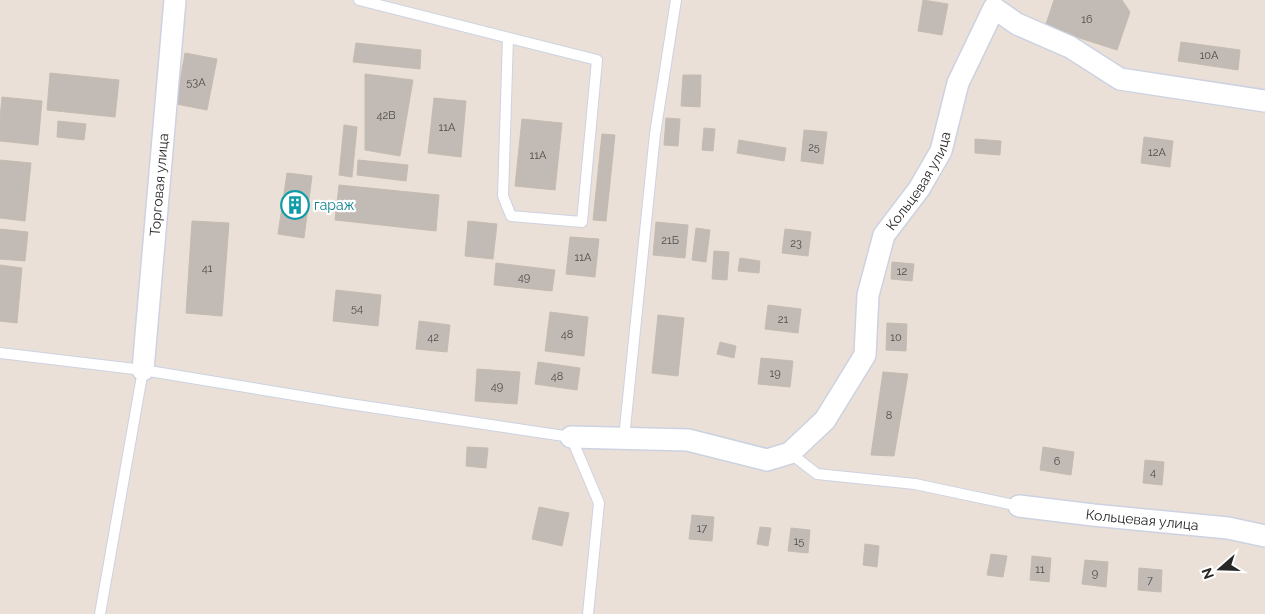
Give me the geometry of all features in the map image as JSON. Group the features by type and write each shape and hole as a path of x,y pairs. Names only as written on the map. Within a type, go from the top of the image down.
{"street":[{"name":"Торговая улица","path":"143,370 175,0"},
{"name":"Кольцевая улица","path":"571,437 688,440 767,460 790,453 825,420 865,355 868,295 884,235 919,189 941,151 958,82 995,4"},
{"path":"995,4 1017,24 1070,47 1120,79 1265,101"},
{"name":"Кольцевая улица","path":"1019,506 1228,528 1265,536"}],"lane":[{"path":"359,0 597,60 582,222 511,216 502,196 508,38"},
{"path":"624,438 655,134 676,0"},
{"path":"0,353 143,370 343,403 571,437 599,503 588,614"},
{"path":"100,614 143,370"},
{"name":"Кольцевая улица","path":"790,453 817,474 915,484 1019,506"}],"building":[{"path":"923,0 948,4 942,35 918,31"},
{"path":"1054,0 1122,0 1130,12 1117,50 1045,27"},
{"path":"1181,42 1240,50 1238,70 1178,61"},
{"path":"356,43 421,50 420,69 353,62"},
{"path":"185,53 217,59 207,110 176,104"},
{"path":"50,73 119,80 115,117 47,110"},
{"path":"365,74 413,80 400,156 365,150"},
{"path":"683,75 701,75 700,107 681,106"},
{"path":"2,97 42,101 38,145 0,141"},
{"path":"434,98 466,101 461,157 428,153"},
{"path":"666,118 680,119 678,146 664,145"},
{"path":"522,119 562,123 555,190 515,186"},
{"path":"58,121 86,124 84,140 57,137"},
{"path":"344,125 357,127 352,177 339,175"},
{"path":"704,128 715,129 713,151 702,150"},
{"path":"804,130 827,132 823,164 801,161"},
{"path":"602,134 615,135 606,221 593,220"},
{"path":"1144,137 1173,141 1170,167 1141,163"},
{"path":"975,139 1001,141 1000,155 975,153"},
{"path":"739,140 786,148 784,161 737,153"},
{"path":"0,160 31,163 25,221 0,218"},
{"path":"358,160 408,165 406,181 357,175"},
{"name":"гараж","path":"287,173 312,176 304,238 278,234"},
{"path":"339,185 439,195 436,231 335,220"},
{"path":"192,221 229,223 222,316 186,313"},
{"path":"468,221 497,224 493,259 465,256"},
{"path":"656,222 688,225 685,258 653,255"},
{"path":"696,228 710,230 706,262 692,260"},
{"path":"0,229 28,232 25,261 0,259"},
{"path":"785,229 811,232 808,256 782,253"},
{"path":"570,237 599,239 595,277 566,274"},
{"path":"714,251 729,252 727,280 712,279"},
{"path":"740,258 760,261 759,273 738,271"},
{"path":"892,262 914,264 912,281 891,279"},
{"path":"496,263 555,270 552,291 494,285"},
{"path":"0,265 22,268 17,323 0,321"},
{"path":"336,290 381,295 378,326 333,321"},
{"path":"768,305 801,309 798,333 765,329"},
{"path":"550,312 588,317 584,356 545,351"},
{"path":"658,315 684,318 678,376 652,373"},
{"path":"419,321 450,325 447,352 416,349"},
{"path":"887,323 907,324 906,351 886,350"},
{"path":"720,342 736,346 734,358 717,354"},
{"path":"761,358 793,361 790,387 758,384"},
{"path":"538,362 580,368 577,390 535,384"},
{"path":"477,369 520,372 517,404 475,401"},
{"path":"883,372 908,374 894,456 871,455"},
{"path":"467,447 488,448 486,468 466,466"},
{"path":"1043,447 1074,452 1071,475 1040,470"},
{"path":"1145,460 1164,462 1162,485 1143,483"},
{"path":"539,507 569,513 562,546 532,539"},
{"path":"692,515 714,517 712,541 689,539"},
{"path":"760,527 771,528 768,546 757,544"},
{"path":"791,528 810,530 808,553 788,551"},
{"path":"865,544 879,546 877,567 863,565"},
{"path":"991,554 1007,556 1003,577 987,575"},
{"path":"1032,556 1051,558 1049,582 1030,580"},
{"path":"1085,560 1108,562 1106,587 1082,584"},
{"path":"1139,568 1162,570 1161,592 1138,590"}],"place":[{"name":"гараж","path":"295,205"}]}
